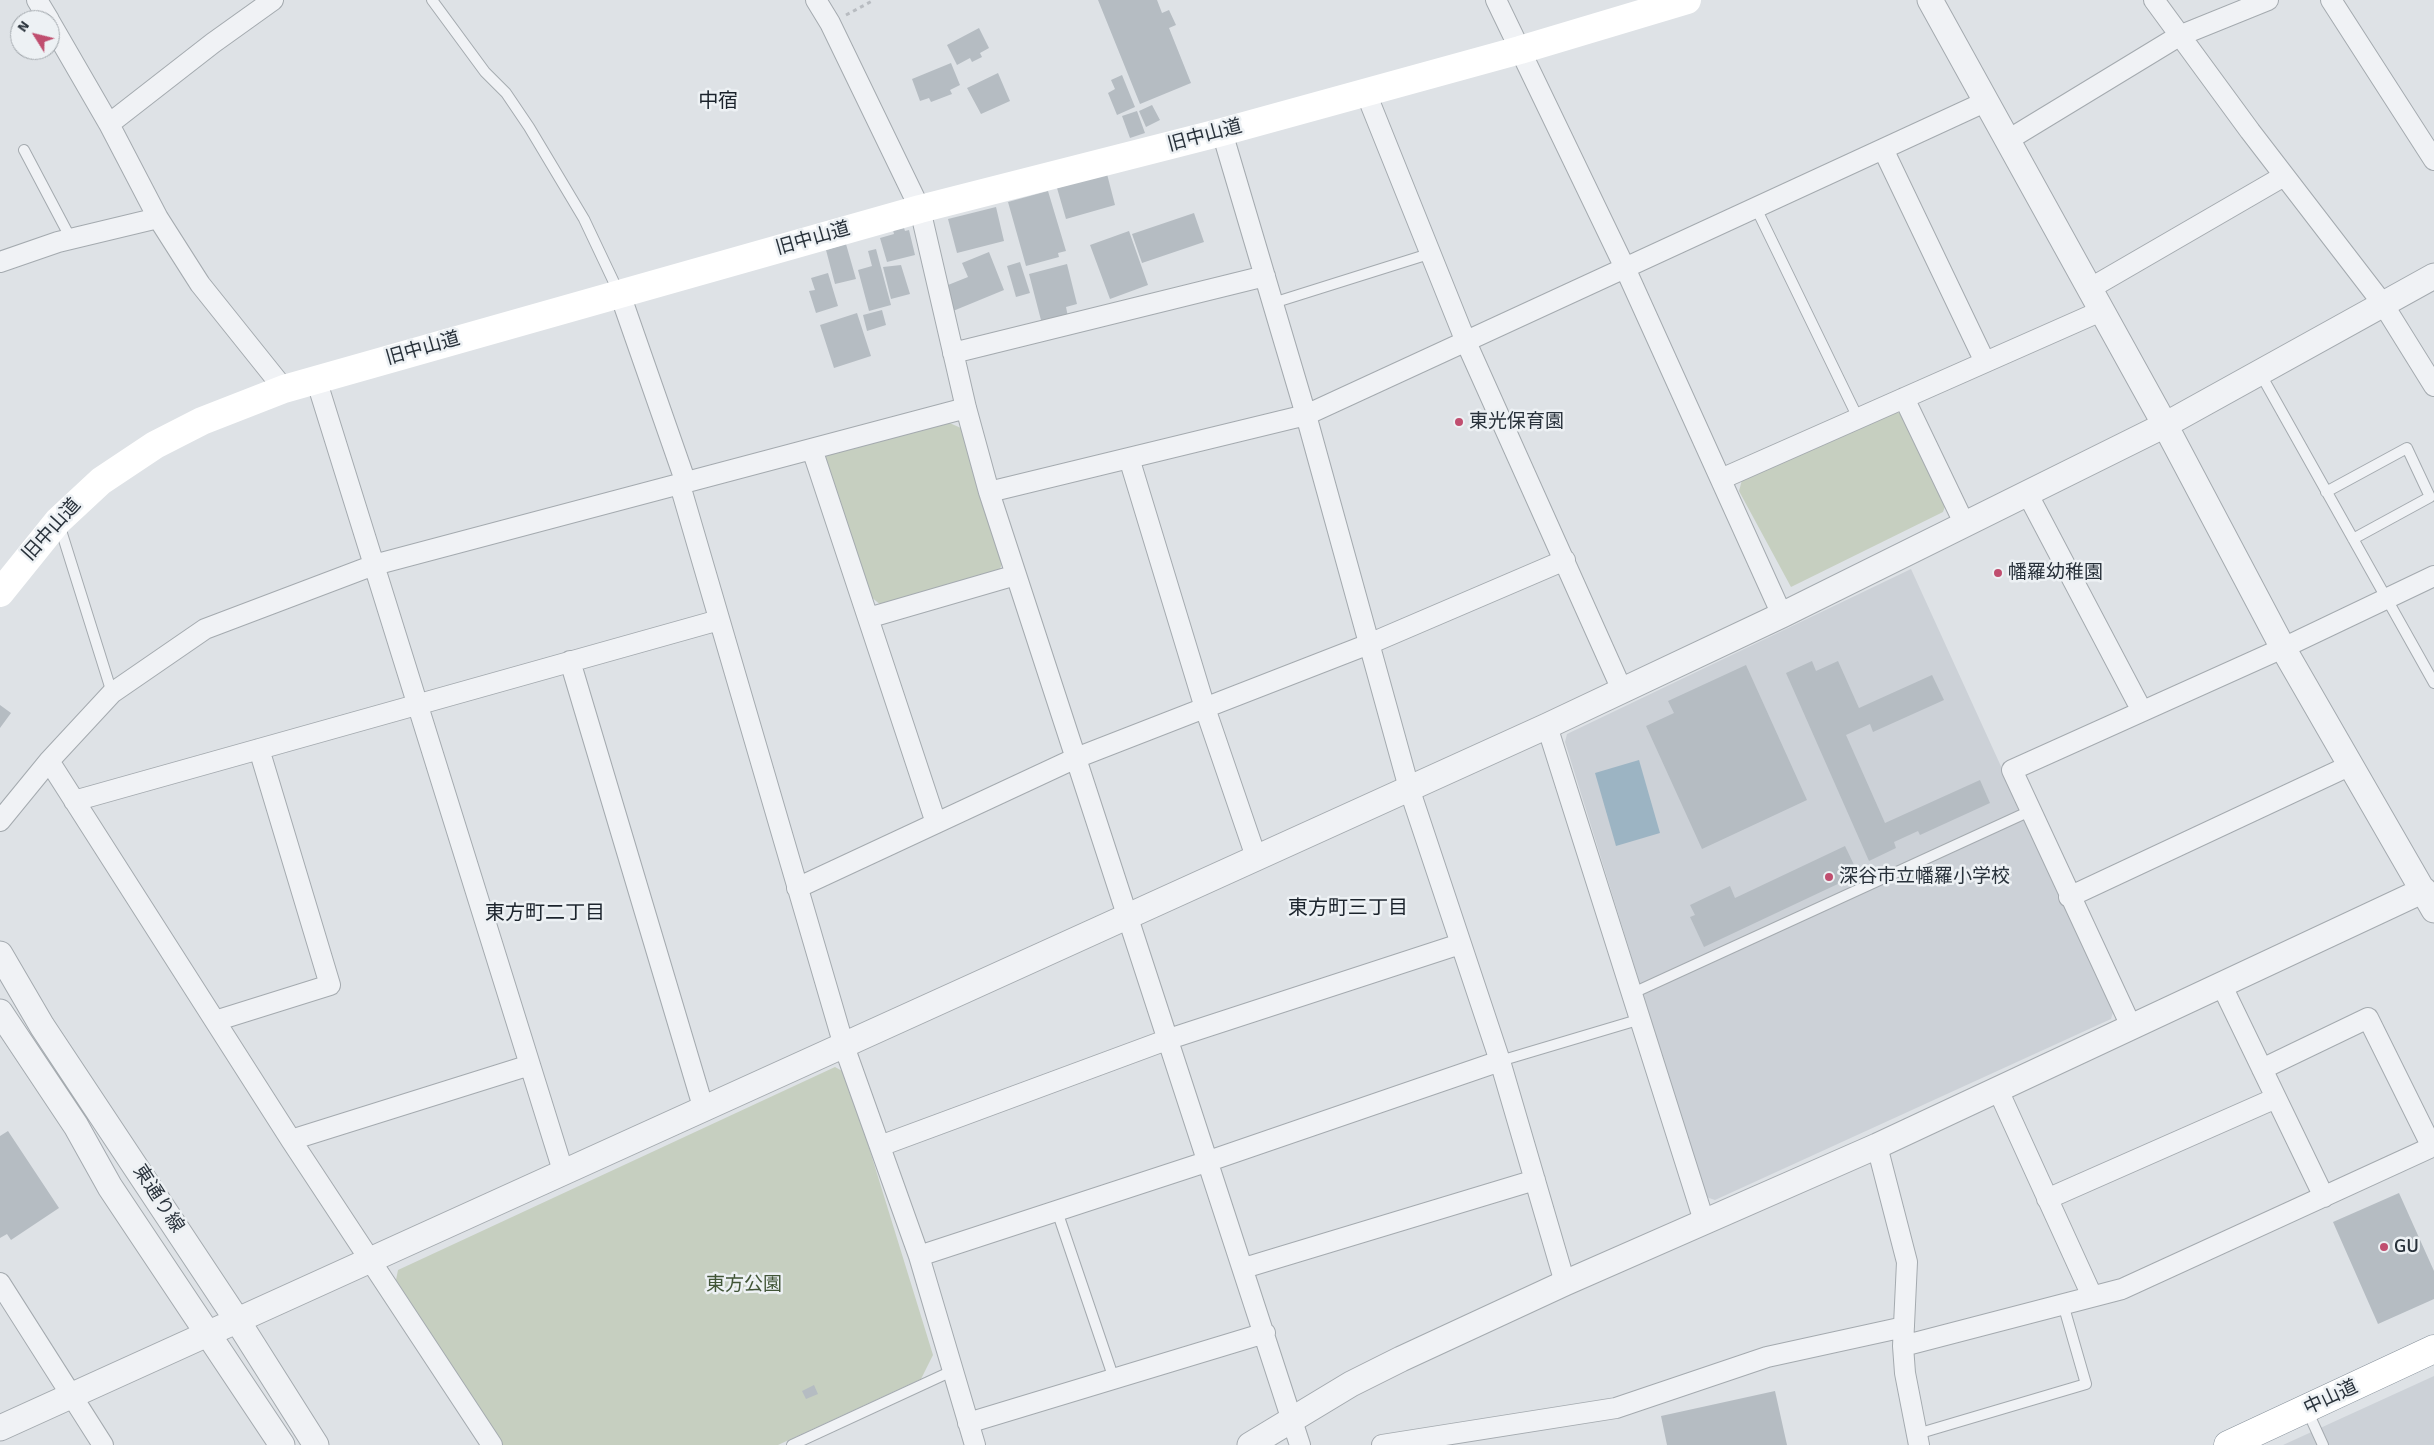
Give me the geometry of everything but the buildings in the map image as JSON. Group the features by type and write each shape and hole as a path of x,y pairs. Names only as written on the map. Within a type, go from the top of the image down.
{"main road":[{"name":"旧中山道","path":"0,593 58,521 77,501 101,481 155,445 202,421 284,389 920,209 1366,93 1520,50 1687,0"},
{"name":"中山道","path":"2228,1445 2307,1410 2434,1349"}],"street":[{"path":"109,124 213,43 273,0"},
{"path":"816,0 830,23 920,209 966,408 989,492 1265,1332 1300,1445"},
{"path":"1496,0 1625,268 1782,615"},
{"path":"1250,1445 1351,1384 1401,1359 1565,1283 1877,1146 2131,1026 2431,894 2351,765 2283,648 2166,425 1930,0"},
{"path":"2154,0 2178,36 2383,304 2434,386"},
{"path":"2008,140 2178,36 2268,0"},
{"path":"2331,0 2434,160"},
{"path":"60,40 109,124 158,218 200,284 284,389"},
{"path":"1366,93 1432,253 1466,342 1622,690"},
{"path":"989,492 1306,415 1987,101"},
{"path":"1222,132 1306,415 1409,788 1500,1061 1565,1283"},
{"path":"1883,149 1985,362"},
{"path":"2089,289 2284,176"},
{"path":"0,262 70,239 158,218"},
{"path":"954,353 1264,276"},
{"path":"0,1428 564,1174 1547,726 1782,615 2166,425 2434,276"},
{"path":"620,294 683,484 719,620 844,1046 919,1256 975,1445"},
{"path":"1721,479 2101,310"},
{"path":"316,379 564,1174"},
{"path":"1904,398 1965,524"},
{"path":"0,821 49,761 112,693 205,628 374,565 966,408"},
{"path":"812,449 936,823"},
{"path":"1129,458 1205,708 1256,858"},
{"path":"2027,493 2142,711"},
{"path":"798,888 1076,758 1369,644 1564,560"},
{"path":"868,618 1016,575"},
{"path":"2131,1026 2012,770 2283,648 2434,576"},
{"path":"74,801 719,620"},
{"path":"570,662 704,1110"},
{"path":"1547,726 1704,1221"},
{"path":"215,1021 330,985 259,749"},
{"path":"49,761 291,1140 372,1260 492,1445"},
{"path":"2070,897 2351,765"},
{"path":"880,1146 1169,1039 1460,944"},
{"name":"東通り線","path":"0,954 56,1049 237,1320 316,1445"},
{"path":"2222,986 2324,1197"},
{"name":"東通り線","path":"0,1012 76,1126 110,1187 282,1445"},
{"path":"1382,1445 1616,1408 1767,1357 1903,1336 2063,1304 2122,1289 2433,1147 2368,1018 2262,1069"},
{"path":"919,1256 1209,1161 1500,1061"},
{"path":"291,1140 530,1065"},
{"path":"1998,1090 2092,1296"},
{"path":"2048,1199 2276,1098"},
{"path":"1877,1146 1907,1262 1903,1336 1905,1373 1918,1439"},
{"path":"1244,1268 1535,1180"},
{"path":"0,1283 104,1445"},
{"path":"968,1423 1265,1332"}],"lane":[{"path":"432,0 485,72 506,93 529,127 584,219 620,294"},
{"path":"24,150 70,239"},
{"path":"1756,208 1858,418"},
{"path":"1273,303 1432,253"},
{"path":"2260,372 2434,683"},
{"path":"2326,492 2407,448 2430,497 2353,539"},
{"path":"58,521 112,693"},
{"path":"1633,993 2030,811"},
{"path":"1500,1061 1641,1019"},
{"path":"1057,1211 1114,1378"},
{"path":"1918,1439 2086,1384 2063,1304"},
{"path":"792,1445 952,1371"},
{"path":"2307,1410 2323,1445"}],"path":[{"path":"830,23 874,0"}],"shaded area":[{"name":"深谷市立幡羅小学校","path":"1911,569 2113,1012 2111,1019 1715,1200 1706,1197 1565,742 1567,734"},
{"path":"2434,1376 2434,1445 2283,1445"}],"green space":[{"path":"1895,412 1905,414 1947,501 1943,512 1791,587 1739,491 1742,480"},
{"path":"945,421 961,428 1004,558 1000,569 882,606 870,596 824,455"},
{"name":"東方公園","path":"835,1067 846,1073 933,1355 921,1379 778,1445 502,1445 396,1280 398,1270"}],"water":[{"path":"1639,760 1660,833 1616,846 1595,773"}],"place":[{"name":"東光保育園","path":"1459,422"},
{"name":"幡羅幼稚園","path":"1998,573"},
{"name":"深谷市立幡羅小学校","path":"1829,877"},
{"name":"GU","path":"2384,1247"}],"district":[{"name":"中宿","path":"718,102"},
{"name":"東方町三丁目","path":"1348,909"},
{"name":"東方町二丁目","path":"545,914"}]}
